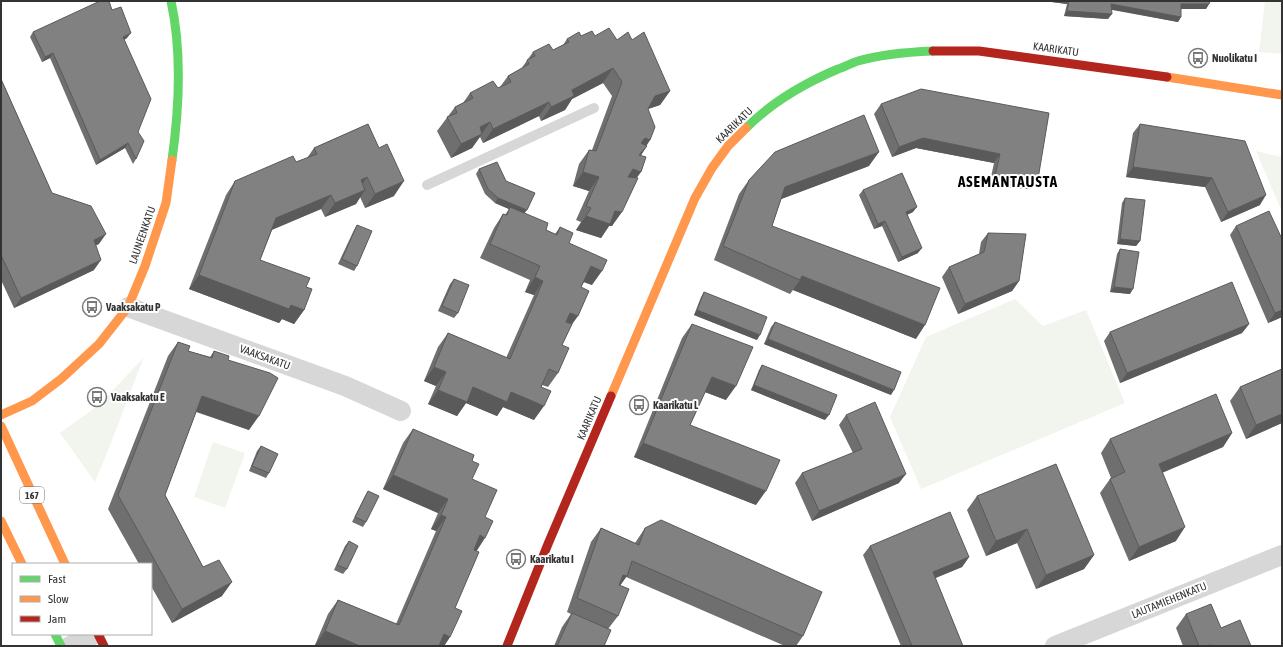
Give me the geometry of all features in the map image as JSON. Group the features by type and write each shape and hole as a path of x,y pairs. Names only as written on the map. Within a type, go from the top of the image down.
{"street":[{"name":"LAUNEENKATU","path":"1,415 32,401 60,379 99,344 128,307 145,266 166,203 174,146 178,76 175,19 171,1"},
{"name":"KAARIKATU","path":"507,646 548,544 695,198 712,168 728,146 749,125 774,105 799,88 858,61 901,53 941,50 978,51 1196,81 1282,95"},
{"name":"VAAKSAKATU","path":"128,307 345,386 401,411"},
{"name":"167","path":"1,426 65,563"},
{"path":"1,521 22,563"},
{"name":"LAUTAMIEHENKATU","path":"1055,646 1282,554"},
{"path":"56,635 61,646"},
{"path":"70,646 95,635"},
{"path":"98,635 104,646"}],"lane":[{"path":"427,185 594,108"}],"shaded area":[{"path":"1265,1 1282,1 1282,54 1259,52"},
{"path":"1256,151 1282,157 1282,212"},
{"path":"1015,299 1043,326 1086,310 1125,403 921,489 890,417 926,337"},
{"path":"144,357 95,482 60,433 100,404"},
{"path":"213,442 245,453 225,508 194,497"}],"building":[{"path":"100,1 109,1 112,10 121,7 131,33 123,37 151,99 138,132 144,141 136,159 128,143 100,160 53,53 45,57 33,32"},
{"path":"1069,1 1210,1 1209,4 1181,4 1181,17 1111,4 1112,14 1067,11"},
{"path":"609,28 617,40 628,32 632,40 644,32 670,91 655,96 648,109 655,127 650,140 645,138 641,143 647,146 639,155 646,157 641,172 633,169 628,177 638,178 622,212 615,211 610,224 586,216 591,208 586,206 599,177 583,172 589,150 596,151 622,82 613,68 572,90 574,96 551,107 549,102 493,129 490,122 480,127 482,134 461,144 447,117 457,113 455,107 473,98 470,93 493,81 498,88 511,82 508,76 529,64 527,60 535,56 533,52 549,44 553,50 569,42 567,39 579,32 581,36 592,31 595,36"},
{"path":"1,79 52,193 91,206 106,234 94,240 101,260 21,298 1,255"},
{"path":"921,89 1049,113 1038,179 995,176 1000,154 923,138 899,147 881,104"},
{"path":"864,115 879,152 785,187 772,226 940,288 925,325 802,276 800,280 723,246 749,180 775,152"},
{"path":"368,124 379,148 387,144 404,181 375,194 367,177 361,180 365,190 335,203 331,195 276,218 260,260 310,278 306,287 312,289 304,310 291,305 289,309 199,275 235,181 293,156 296,162 317,154 314,148"},
{"path":"1140,124 1245,141 1266,195 1228,212 1212,178 1133,167"},
{"path":"497,162 506,181 535,193 527,210 498,198 488,189 479,169"},
{"path":"902,173 917,207 906,212 922,248 902,257 885,221 878,224 863,190"},
{"path":"1125,198 1145,200 1140,241 1120,239"},
{"path":"510,207 548,223 546,230 557,235 560,227 573,233 569,243 607,260 602,271 591,266 581,287 589,291 578,316 570,313 566,322 572,324 562,345 569,348 558,373 549,369 541,387 551,391 544,406 511,392 507,402 473,387 467,402 438,390 446,372 434,367 448,333 510,359 543,281 535,277 540,266 490,244 503,214 507,215"},
{"path":"1269,211 1282,239 1282,310 1275,313 1236,226"},
{"path":"357,225 372,231 357,266 342,259"},
{"path":"988,233 1026,234 1019,281 965,304 949,267 984,252"},
{"path":"1120,249 1139,252 1133,289 1114,287"},
{"path":"454,279 469,285 458,313 442,306"},
{"path":"1232,282 1249,324 1127,373 1110,332"},
{"path":"704,292 767,317 760,335 697,310"},
{"path":"775,322 901,372 894,390 768,339"},
{"path":"692,324 753,347 736,386 712,377 690,425 780,460 766,491 643,443"},
{"path":"178,342 190,346 188,351 212,358 214,351 229,356 228,360 270,373 278,378 259,416 202,396 165,495 203,567 219,560 232,582 182,609 118,495"},
{"path":"762,365 837,395 829,415 754,385"},
{"path":"1282,369 1282,414 1256,425 1240,387"},
{"path":"1216,394 1232,433 1159,464 1185,527 1139,547 1110,479 1125,472 1110,439"},
{"path":"875,402 906,474 819,511 802,473 862,449 846,415"},
{"path":"413,429 474,455 472,461 479,464 472,479 497,490 485,517 493,521 485,538 480,535 474,550 479,552 455,608 462,611 450,637 444,634 439,646 360,646 325,631 338,600 399,625 446,517 441,515 448,499 393,475"},
{"path":"261,446 278,454 269,473 252,466"},
{"path":"1056,464 1094,555 1046,575 1027,529 996,541 977,496"},
{"path":"368,491 379,496 366,522 355,517"},
{"path":"950,512 969,557 933,572 963,646 912,646 870,546"},
{"path":"661,520 822,592 803,636 632,561 627,576 623,575 619,585 629,589 618,616 577,598 601,528 639,545 645,528"},
{"path":"349,541 358,546 347,569 337,565"},
{"path":"1211,604 1221,628 1240,620 1251,646 1199,646 1186,614"},
{"path":"572,613 611,630 604,646 557,646"}],"traffic: fast":[{"path":"171,1 177,40 178,60 178,101 172,160"},
{"path":"746,128 789,94 826,74 867,59 886,55 933,51"},
{"path":"56,635 61,646"}],"traffic: slow":[{"path":"1167,77 1282,95"},
{"path":"611,396 695,198 712,168 728,146 746,128"},
{"path":"1,415 32,401 61,379 99,344 128,307 145,266 166,203 172,160"},
{"path":"1,426 65,563"},
{"path":"1,521 22,563"}],"traffic: jam":[{"path":"933,51 979,51 1167,77"},
{"path":"507,646 548,544 611,396"},
{"path":"98,635 104,646"}],"place":[{"name":"Nuolikatu I","path":"1198,58"},
{"name":"Vaaksakatu P","path":"92,307"},
{"name":"Vaaksakatu E","path":"97,397"},
{"name":"Kaarikatu L","path":"639,405"},
{"name":"Kaarikatu I","path":"516,559"}],"district":[{"name":"ASEMANTAUSTA","path":"1008,182"}]}
